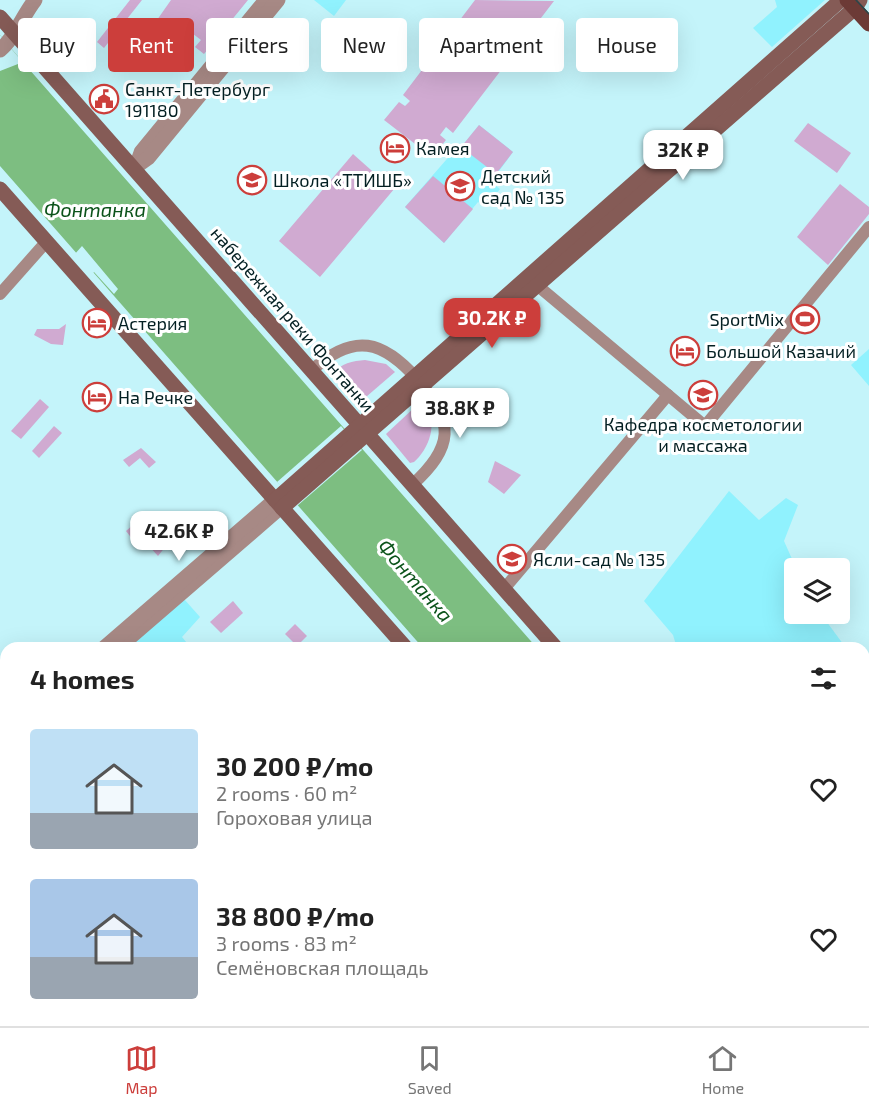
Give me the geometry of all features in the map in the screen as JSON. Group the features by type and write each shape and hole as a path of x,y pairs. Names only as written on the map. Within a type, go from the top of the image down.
{"main road":[{"path":"283,500 851,2 869,24"},
{"name":"набережная реки Фонтанки","path":"0,17 7,42 134,168 312,370 358,434 412,484 551,642"},
{"path":"0,189 283,500 401,642"}],"street":[{"path":"7,42 35,0"},
{"path":"134,168 140,151 264,0"},
{"path":"134,168 148,158 278,0"},
{"path":"532,282 705,426 869,226"},
{"path":"0,294 47,241"},
{"path":"312,370 337,352 371,346 394,355 419,381 440,408 446,434 435,462 412,484"},
{"path":"504,589 668,395"},
{"path":"111,642 283,500"},
{"path":"127,642 283,500"}],"shaded area":[{"path":"130,0 142,0 128,18 116,18"},
{"path":"171,0 248,0 233,18 206,18 206,52 204,54 195,47 201,40 194,35 194,18 158,18"},
{"path":"314,0 346,0 334,16"},
{"path":"475,0 554,1 541,18 461,18"},
{"path":"775,0 825,0 772,47 753,28 777,7"},
{"path":"108,28 108,43 104,48 97,42"},
{"path":"420,72 500,72 453,133 446,127 440,135 446,140 432,157 384,120 399,102 405,106 410,101 403,95"},
{"path":"808,123 851,153 837,173 794,141"},
{"name":"Детский сад № 135","path":"479,125 513,152 491,182 500,189 486,207 478,202 444,243 405,207 453,152 456,154"},
{"path":"479,125 513,152 496,174 461,147"},
{"path":"353,154 380,178 387,171 400,182 320,277 279,241"},
{"path":"433,176 473,209 444,243 405,207"},
{"path":"840,184 869,207 869,214 828,265 797,237"},
{"path":"66,324 63,345 51,344 34,335 37,329 59,329"},
{"path":"869,349 869,386 851,365"},
{"path":"365,360 386,364 395,372 359,403 334,374 343,365"},
{"path":"40,399 49,407 21,439 11,431"},
{"path":"422,406 428,412 432,427 424,450 414,462 410,463 386,434 415,407"},
{"path":"54,426 62,433 39,458 32,451"},
{"path":"141,448 156,462 149,468 140,458 129,467 123,460"},
{"path":"495,461 521,475 504,494 488,482"},
{"path":"729,491 759,520 786,498 798,505 784,541 792,558 784,558 784,624 828,624 842,642 675,642 673,635 644,601"},
{"path":"142,517 149,529 133,540 126,531"},
{"path":"158,530 170,541 158,556 147,544"},
{"path":"184,599 200,617 182,637 186,642 135,642"},
{"path":"233,601 243,613 221,633 210,622"},
{"path":"295,624 307,636 301,642 293,642 285,634"}],"water":[{"name":"Фонтанка","path":"0,35 18,56 18,72 32,72 532,642 418,642 0,166"}],"pier":[{"path":"0,35 18,57 18,64 0,71"},
{"path":"82,246 118,289 114,294 94,272 91,275 74,255"},
{"path":"341,426 362,450 297,506 277,482"}],"tram line":[{"path":"856,0 869,14"}],"place":[{"name":"Санкт-Петербург 191180","path":"104,99"},
{"name":"Камея","path":"395,148"},
{"name":"Школа «ТТИШБ»","path":"252,180"},
{"name":"Детский сад № 135","path":"460,186"},
{"name":"SportMix","path":"805,319"},
{"name":"Астерия","path":"97,323"},
{"name":"Большой Казачий","path":"685,351"},
{"name":"Кафедра косметологии и массажа","path":"703,395"},
{"name":"На Речке","path":"97,397"},
{"name":"Ясли-сад № 135","path":"512,559"}]}
